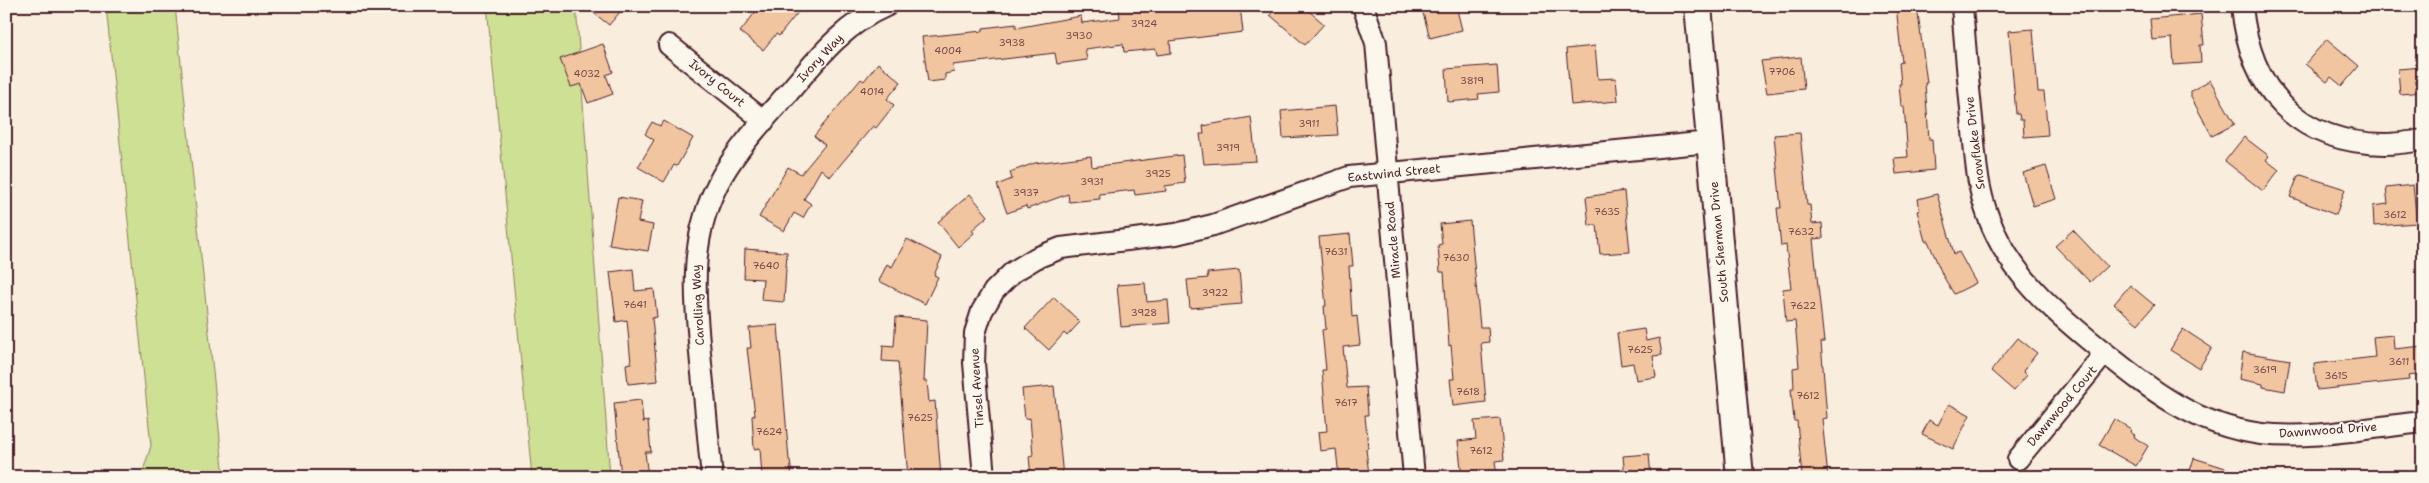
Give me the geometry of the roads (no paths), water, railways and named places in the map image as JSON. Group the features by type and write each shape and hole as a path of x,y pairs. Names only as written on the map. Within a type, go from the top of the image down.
{"street":[{"name":"Ivory Way","path":"764,121 833,41 854,25 886,6"},
{"name":"Miracle Road","path":"1363,6 1376,42 1414,477"},
{"name":"South Sherman Drive","path":"1698,6 1740,477"},
{"name":"Snowflake Drive","path":"1962,6 1975,163 1988,216 2008,257 2023,279 2055,312 2105,354"},
{"path":"2242,6 2245,32 2252,58 2265,84 2291,113 2314,128 2331,136 2358,142 2386,144 2423,140"},
{"name":"Ivory Court","path":"669,45 764,121"},
{"name":"Carolling Way","path":"712,477 695,301 697,246 710,202 722,176 742,146 764,121"},
{"name":"Eastwind Street","path":"1006,278 1036,258 1062,248 1197,229 1339,179 1710,142"},
{"name":"Tinsel Avenue","path":"984,477 974,363 974,340 982,311 994,291 1006,278"},
{"name":"Dawnwood Drive","path":"2105,354 2164,399 2207,420 2242,430 2296,435 2423,422"},
{"name":"Dawnwood Court","path":"2018,459 2105,354"}]}
